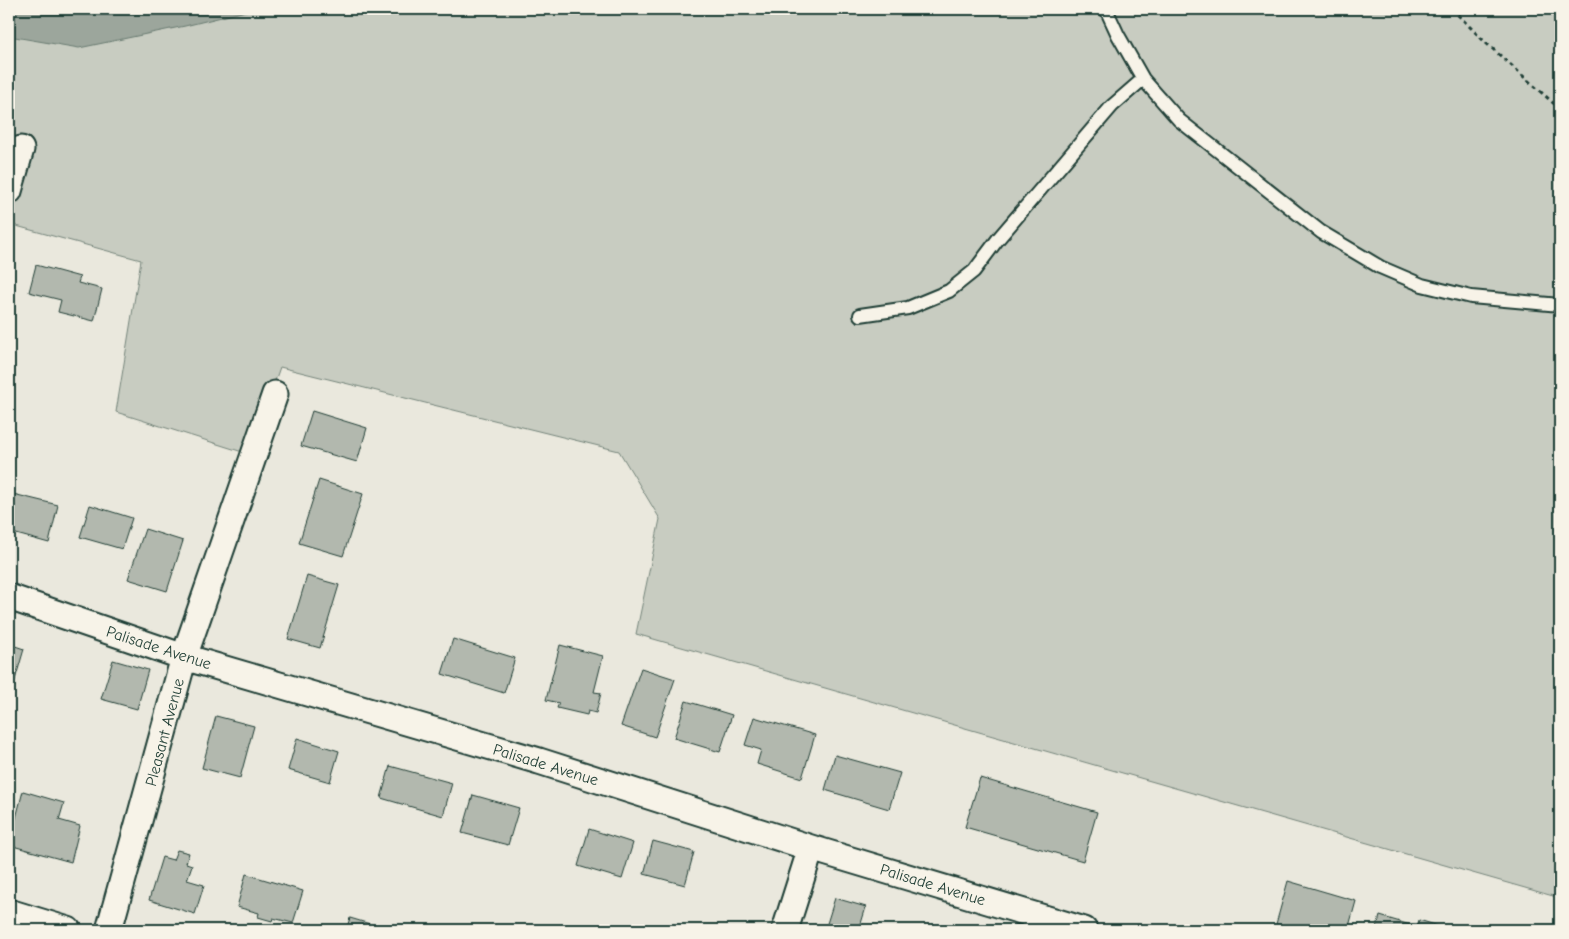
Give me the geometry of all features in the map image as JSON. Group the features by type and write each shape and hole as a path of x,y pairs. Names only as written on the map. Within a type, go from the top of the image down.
{"street":[{"path":"9,191 20,149"},
{"name":"Pleasant Avenue","path":"109,930 184,657 275,394"},
{"name":"Palisade Avenue","path":"9,597 184,657 539,761 811,848 1084,930"},
{"path":"786,930 811,848"},
{"path":"9,912 68,930"}],"lane":[{"path":"1106,9 1118,35 1143,79 1180,120 1321,232 1380,267 1422,285 1471,297 1560,305"},
{"path":"860,315 908,308 949,291 974,271 998,239 1112,106 1143,79"}],"path":[{"path":"1452,9 1485,42 1560,109"}],"shaded area":[{"path":"9,9 1560,9 1560,898 636,634 660,519 619,451 280,367 249,454 116,412 141,260 9,224"},
{"path":"9,9 254,9 185,26 79,48 9,36"}],"building":[{"path":"36,265 80,277 78,283 102,289 94,321 58,312 61,300 29,292"},
{"path":"312,411 367,428 357,462 301,446"},
{"path":"319,480 363,494 343,556 299,543"},
{"path":"9,493 58,505 49,543 9,532"},
{"path":"90,505 132,518 122,549 80,537"},
{"path":"145,529 183,541 167,591 128,579"},
{"path":"307,576 339,585 320,648 288,639"},
{"path":"453,639 515,658 504,693 442,674"},
{"path":"9,644 24,649 13,687 9,686"},
{"path":"560,645 603,656 594,692 601,693 596,713 588,711 587,715 557,708 559,703 546,700"},
{"path":"113,660 148,670 137,709 101,699"},
{"path":"641,668 675,679 655,737 621,726"},
{"path":"686,701 732,715 720,752 674,738"},
{"path":"216,716 254,726 240,778 202,768"},
{"path":"754,717 815,735 802,778 757,764 761,750 745,745"},
{"path":"297,738 339,751 330,782 288,770"},
{"path":"835,755 900,773 889,809 825,790"},
{"path":"390,766 452,783 443,816 381,798"},
{"path":"980,778 1097,812 1083,861 965,827"},
{"path":"23,791 64,803 59,820 80,826 71,862 9,845"},
{"path":"473,795 519,808 508,845 462,833"},
{"path":"589,829 633,843 622,879 578,866"},
{"path":"653,841 694,852 685,885 644,874"},
{"path":"177,850 189,853 186,863 192,865 187,880 204,885 195,914 149,900 162,857 173,860"},
{"path":"246,874 303,891 293,923 273,918 272,921 258,917 259,913 237,907"},
{"path":"1288,881 1356,901 1348,930 1297,930 1276,924"},
{"path":"835,898 866,907 859,930 825,930"},
{"path":"1380,916 1417,927 1419,920 1445,928 1444,930 1376,930"},
{"path":"350,918 390,930 346,930"}]}
